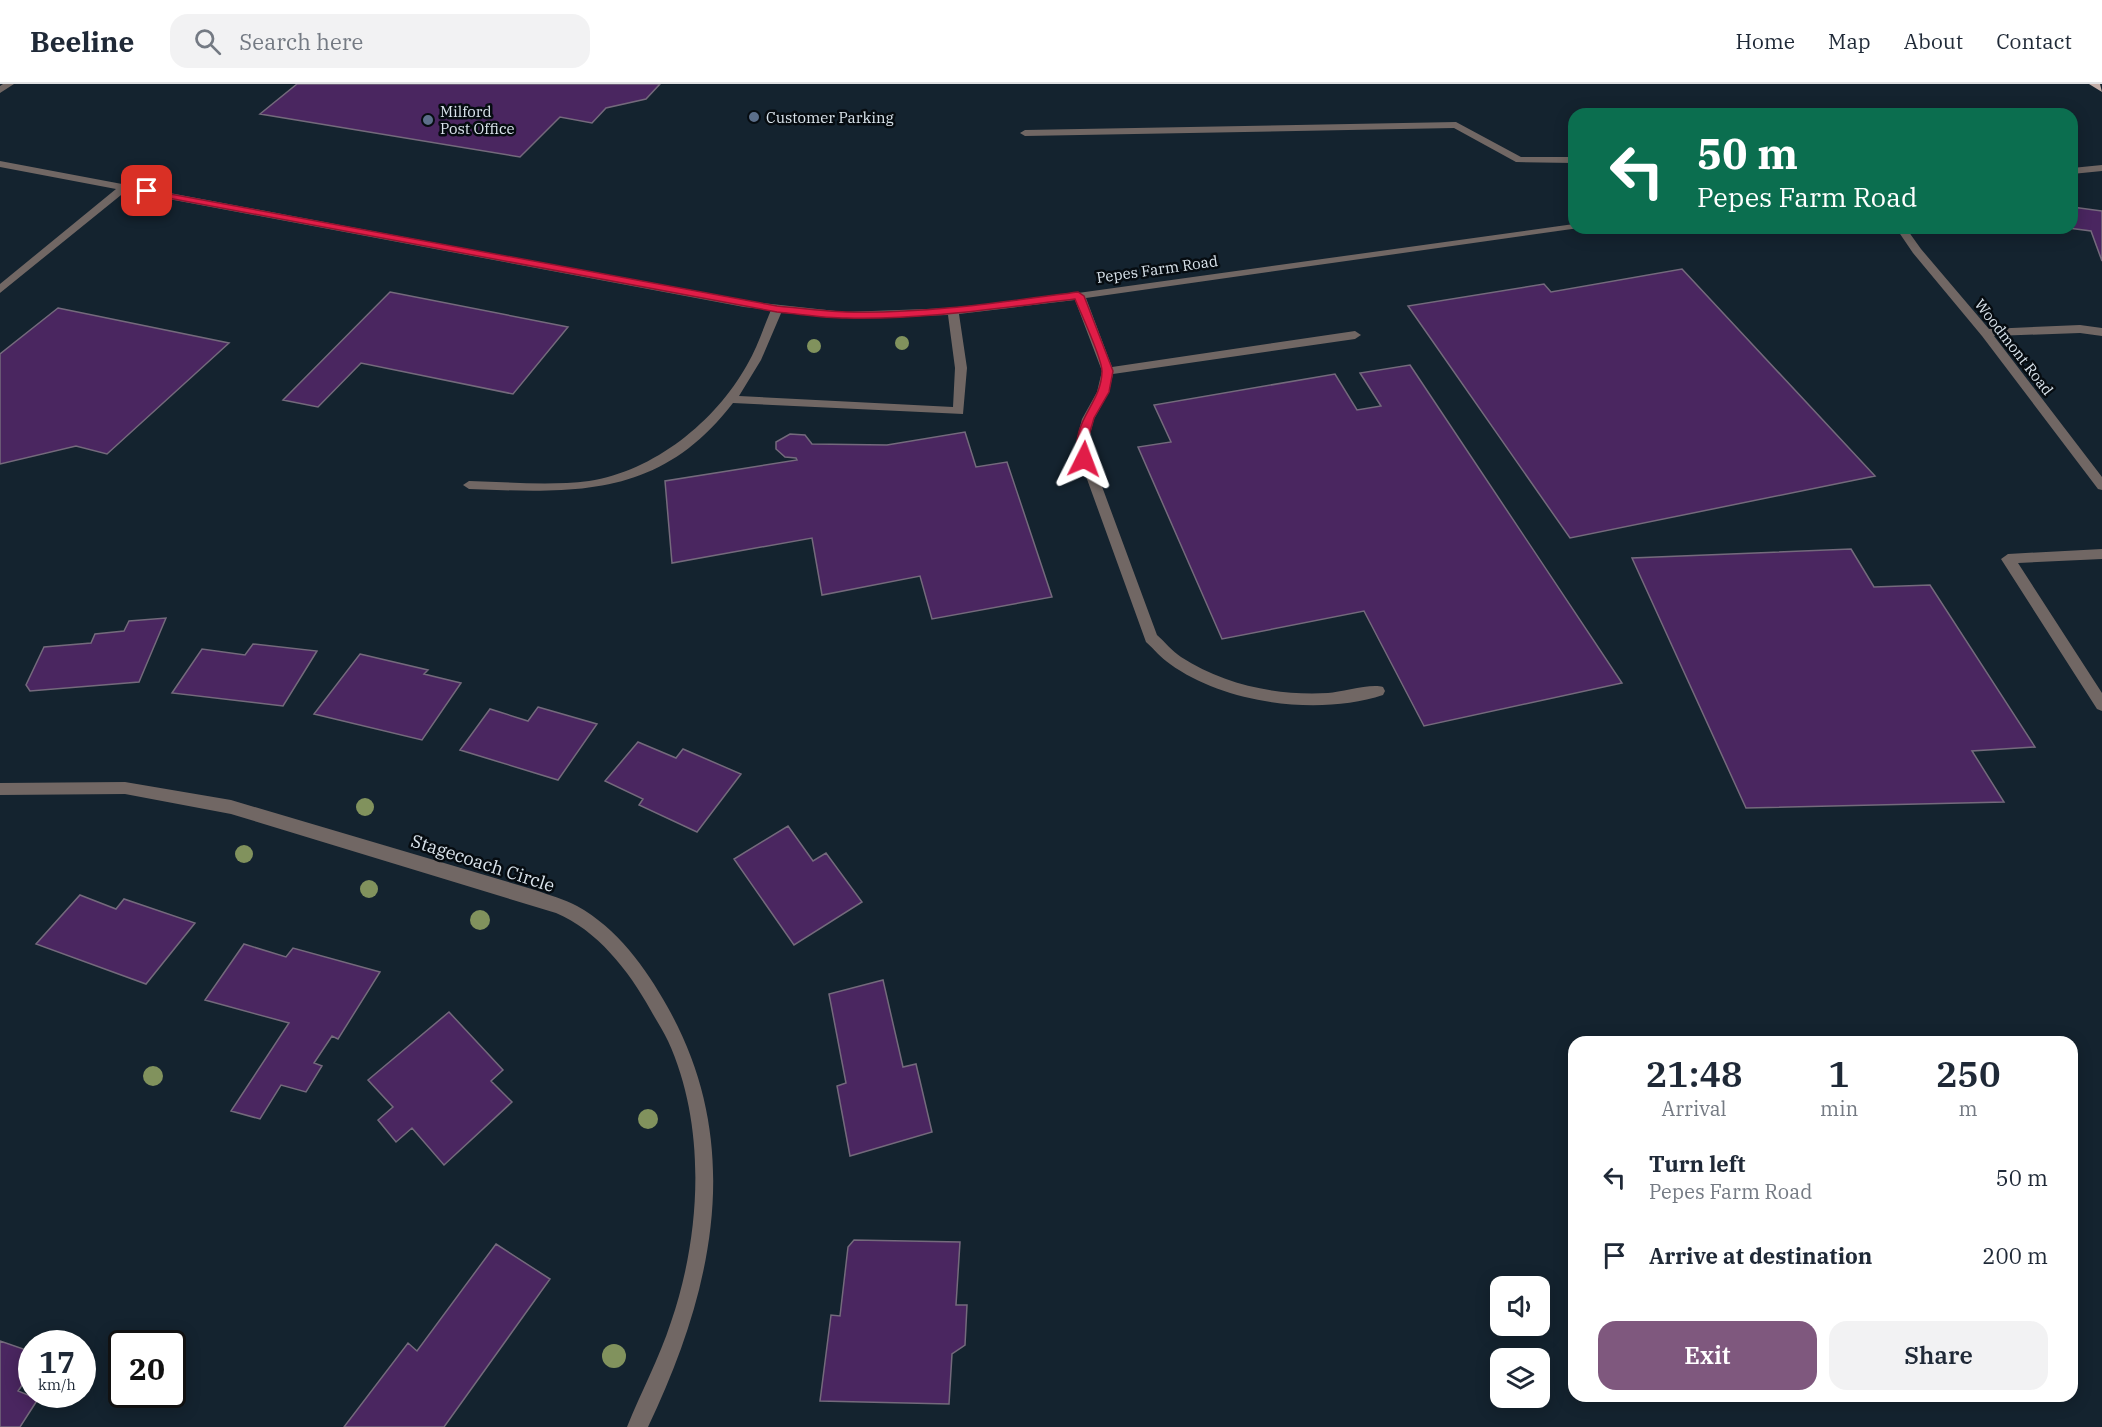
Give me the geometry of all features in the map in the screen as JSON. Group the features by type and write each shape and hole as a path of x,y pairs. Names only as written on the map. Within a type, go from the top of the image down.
{"main road":[{"path":"2094,84 2102,88"}],"street":[{"path":"0,90 9,84"},
{"path":"1025,133 1456,125 1519,160 1568,160"},
{"name":"Pepes Farm Road","path":"0,164 777,309 845,315 953,311 1078,296 1568,228"},
{"path":"2078,170 2102,168"},
{"path":"0,290 124,187"},
{"name":"Woodmont Road","path":"1905,234 1986,333 2102,486"},
{"path":"1078,296 1108,371 1103,392 1088,418 1081,446 1151,638 1175,660 1216,682 1255,693 1304,700 1347,697 1378,691"},
{"path":"469,485 567,487 606,482 638,471 669,453 702,429 731,399 752,367 777,309"},
{"path":"731,399 959,411 961,368 953,311"},
{"path":"1986,333 2080,329 2102,332"},
{"path":"1108,371 1355,335"},
{"path":"2102,554 2008,559 2102,705"},
{"name":"Stagecoach Circle","path":"0,789 125,788 231,807 535,897 576,915 606,940 637,973 662,1009 680,1048 695,1092 704,1142 705,1197 690,1292 673,1346 651,1401 637,1427"}],"building":[{"name":"Milford Post Office","path":"297,84 660,84 646,99 606,108 592,123 560,117 520,157 260,114"},
{"path":"2078,208 2102,211 2102,261 2091,231 2078,229"},
{"path":"1682,269 1875,476 1570,538 1408,306 1544,284 1551,292"},
{"path":"390,292 568,327 513,394 361,363 318,407 283,400"},
{"path":"58,308 229,343 107,454 76,446 0,464 0,354"},
{"path":"1410,365 1622,683 1424,726 1364,611 1222,639 1138,447 1171,442 1154,405 1335,374 1357,410 1381,406 1360,373"},
{"path":"965,432 976,467 1007,462 1052,597 932,619 920,576 822,595 812,538 672,563 665,481 797,460 785,457 776,449 776,442 790,434 805,435 812,444 887,445"},
{"path":"1851,549 1874,587 1930,585 2035,747 1972,751 2004,802 1746,808 1632,558"},
{"path":"166,618 139,682 30,691 26,685 44,647 91,643 95,634 124,631 129,621"},
{"path":"253,644 317,651 283,706 172,693 202,649 245,655"},
{"path":"360,654 428,670 424,674 461,683 422,740 314,714"},
{"path":"538,707 597,724 558,780 460,750 490,709 528,721"},
{"path":"638,742 676,758 683,749 741,774 697,832 639,805 643,799 605,781"},
{"path":"788,826 813,861 826,853 862,902 794,945 734,859"},
{"path":"80,895 116,909 124,899 195,923 146,984 36,944"},
{"path":"244,944 286,957 293,948 380,972 338,1039 332,1036 314,1063 322,1066 306,1092 281,1085 260,1119 231,1111 289,1023 205,1000"},
{"path":"883,980 903,1067 916,1064 932,1132 850,1156 837,1086 846,1083 829,994"},
{"path":"449,1012 503,1070 491,1081 512,1102 444,1165 412,1128 396,1142 378,1120 393,1107 368,1080"},
{"path":"854,1240 960,1242 956,1305 967,1305 965,1345 952,1354 949,1404 820,1401 831,1315 840,1316 848,1247"},
{"path":"496,1244 550,1279 444,1427 344,1427 408,1343 417,1351"},
{"path":"0,1341 18,1347 18,1408 32,1408 20,1427 0,1427"}],"place":[{"name":"Customer Parking","path":"754,117"},
{"name":"Milford Post Office","path":"428,120"}],"route":[{"path":"147,191 502,260 777,309 845,315 901,314 953,311 1078,296 1108,371 1103,392 1088,418 1081,446 1084,459"}]}
